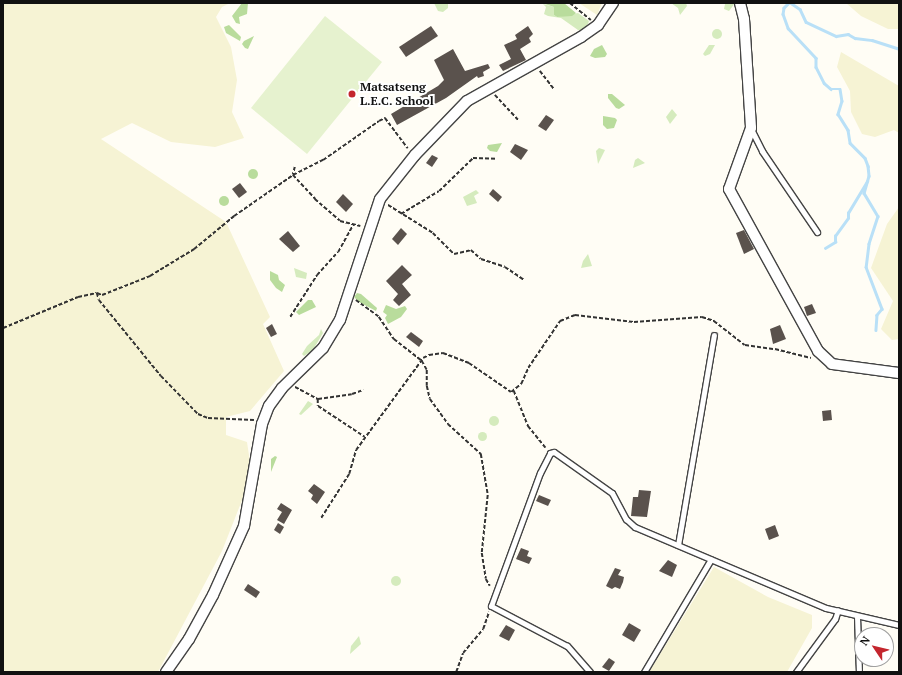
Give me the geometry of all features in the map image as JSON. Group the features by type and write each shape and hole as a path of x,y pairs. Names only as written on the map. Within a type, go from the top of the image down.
{"street":[{"path":"166,672 189,639 209,601 244,526 264,421 274,397 323,348 340,320 370,224 380,199 415,155 467,101 536,64 598,25 613,3"},
{"path":"740,3 744,19 750,128 729,188 814,344 824,356 832,364 899,373"}],"lane":[{"path":"750,128 762,151 817,232"},
{"path":"678,545 714,335"},
{"path":"590,672 567,646 491,606 537,481 550,453 554,452 612,494 626,519 635,527 826,608 899,625"},
{"path":"644,672 711,559"},
{"path":"796,672 835,619 838,610"},
{"path":"857,616 859,672"}],"path":[{"path":"570,3 598,25"},
{"path":"536,64 554,89"},
{"path":"493,87 496,97 519,122"},
{"path":"3,328 78,297 97,293 102,295 150,276 194,249 234,216 293,176 323,160 385,118 415,155"},
{"path":"401,214 439,191 473,158 497,159"},
{"path":"293,176 295,167"},
{"path":"293,176 340,220 354,225 370,224"},
{"path":"380,199 433,234 454,254 471,250 481,259 505,267 524,280"},
{"path":"290,317 317,275 338,252 354,225"},
{"path":"97,293 98,300 161,376 198,414 208,418 264,421"},
{"path":"348,295 379,317 387,330 404,347 422,361 427,370 427,386 430,399 448,424 481,454 488,495 482,553 486,579 496,591"},
{"path":"514,391 521,384 528,368 560,322 574,315 634,322 702,317 714,321 745,345 782,350 805,358 816,359 824,356"},
{"path":"321,518 336,497 349,474 356,450 428,355 443,353 469,363 503,388 514,391"},
{"path":"288,382 318,399 352,394 363,390"},
{"path":"514,391 528,426 536,439 550,453"},
{"path":"318,399 318,406 366,438"},
{"path":"456,672 463,653 483,629 491,606"}],"shaded area":[{"path":"3,3 230,3 222,7 216,17 231,47 237,80 232,112 244,138 215,147 171,142 132,123 101,139 226,222 270,317 263,324 284,371 250,411 226,417 226,435 247,442 252,475 222,551 158,672 3,672"},
{"path":"579,3 602,3 597,15"},
{"path":"846,3 899,3 899,29 888,29 861,16"},
{"path":"841,52 899,86 899,133 894,130 875,137 862,134 851,112 850,91 837,67"},
{"path":"899,207 899,339 892,340 881,329 893,301 871,268 887,224"},
{"path":"714,567 768,597 812,615 812,628 787,672 649,672"}],"green space":[{"path":"242,3 248,3 247,14 239,17 240,24 236,23 232,16"},
{"path":"434,3 448,3 448,8 443,12 438,11"},
{"path":"542,3 564,3 576,13 572,16 557,17 554,15 554,7"},
{"path":"671,3 686,3 687,6 680,15 678,8"},
{"path":"735,3 729,11 724,9 725,4"},
{"path":"543,4 554,7 554,15 557,17 578,13 589,21 588,24 581,31 578,30 561,18 544,14 546,7"},
{"path":"325,16 382,62 307,154 251,108"},
{"path":"229,25 241,37 240,41 226,33 224,27"},
{"path":"715,29 719,29 722,34 719,39 715,39 712,36 712,32"},
{"path":"254,36 248,49 245,48 242,44 244,41"},
{"path":"602,45 607,54 605,57 595,58 590,56 594,49"},
{"path":"709,45 715,45 710,54 705,56 703,54"},
{"path":"608,94 612,94 625,105 619,109 616,108 608,98"},
{"path":"672,109 677,115 670,124 666,117"},
{"path":"603,116 615,118 617,120 614,128 607,129 603,125"},
{"path":"502,143 497,152 490,151 487,148 488,145"},
{"path":"599,148 605,150 598,164 596,151"},
{"path":"638,158 645,163 633,168 635,160"},
{"path":"253,169 258,174 253,179 248,174"},
{"path":"476,190 479,193 474,196 477,203 467,206 463,197"},
{"path":"222,196 226,196 228,197 228,205 222,206 219,203 219,199"},
{"path":"588,254 592,266 581,268 583,261"},
{"path":"294,268 307,273 306,279 296,277"},
{"path":"270,271 278,275 279,280 285,285 282,292 276,288 270,280"},
{"path":"357,293 361,294 377,308 376,311 359,302 354,297"},
{"path":"308,300 312,300 316,307 299,315 296,312"},
{"path":"386,305 396,309 405,306 407,309 401,317 388,324 385,318 387,315 383,312"},
{"path":"321,329 323,333 313,350 304,356 302,354 307,346 319,335"},
{"path":"308,401 313,404 301,415 299,414"},
{"path":"494,416 499,421 494,426 489,421"},
{"path":"480,432 484,432 486,436 484,440 480,440 478,438 478,434"},
{"path":"275,456 277,457 271,472 271,459"},
{"path":"394,576 398,576 400,577 400,585 394,586 391,583 391,579"},
{"path":"359,636 361,644 350,654 351,646"}],"building":[{"path":"431,26 438,36 406,57 399,47"},
{"path":"528,26 533,34 529,38 531,42 520,49 526,60 503,71 499,65 511,59 504,45 517,39 515,35"},
{"path":"453,49 465,71 488,64 490,68 483,72 484,76 478,78 477,76 446,98 397,125 391,114 438,86 444,80 434,60"},
{"path":"546,115 554,120 546,131 538,126"},
{"path":"515,144 528,150 521,160 510,152"},
{"path":"432,155 438,158 432,167 426,163"},
{"path":"240,183 247,192 239,198 232,189"},
{"path":"493,189 502,197 498,202 489,194"},
{"path":"343,194 353,204 346,212 336,202"},
{"path":"401,228 407,234 398,245 392,239"},
{"path":"744,230 754,249 744,254 736,233"},
{"path":"288,231 300,246 293,252 279,239"},
{"path":"402,265 412,275 402,284 411,295 399,306 393,300 398,294 386,281"},
{"path":"812,304 816,313 807,316 804,307"},
{"path":"272,324 277,334 271,337 266,328"},
{"path":"780,325 786,339 773,344 770,329"},
{"path":"411,332 423,341 419,347 406,337"},
{"path":"831,410 832,420 823,421 822,411"},
{"path":"314,484 325,492 317,504 311,499 313,495 308,491"},
{"path":"639,490 651,491 647,517 631,516 633,497 638,497"},
{"path":"539,495 551,500 548,506 536,501"},
{"path":"281,503 292,510 284,524 277,520 282,512 277,509"},
{"path":"278,523 284,527 280,534 274,530"},
{"path":"775,525 779,536 769,540 765,529"},
{"path":"521,548 529,551 527,556 532,558 529,564 516,559"},
{"path":"668,560 677,565 672,577 659,571"},
{"path":"615,568 621,570 618,575 624,577 620,589 615,587 612,589 606,586"},
{"path":"248,584 260,592 256,598 244,590"},
{"path":"629,623 641,630 634,642 622,635"},
{"path":"506,625 515,630 509,641 499,636"},
{"path":"609,658 615,662 609,671 602,667"}],"waterway":[{"path":"789,3 784,8 783,14 788,28 816,58 816,67 824,83 831,89 840,89 842,101 838,114 848,130 850,143 865,158 868,166 869,176 864,193 878,216 869,244 866,267 882,309 877,315 876,330"},
{"path":"791,3 800,9 806,22 836,36 848,34 855,38 872,40 899,49"},
{"path":"825,248 835,242 835,236 848,218 848,213 867,181"}],"place":[{"name":"Matsatseng L.E.C. School","path":"352,94"}]}
